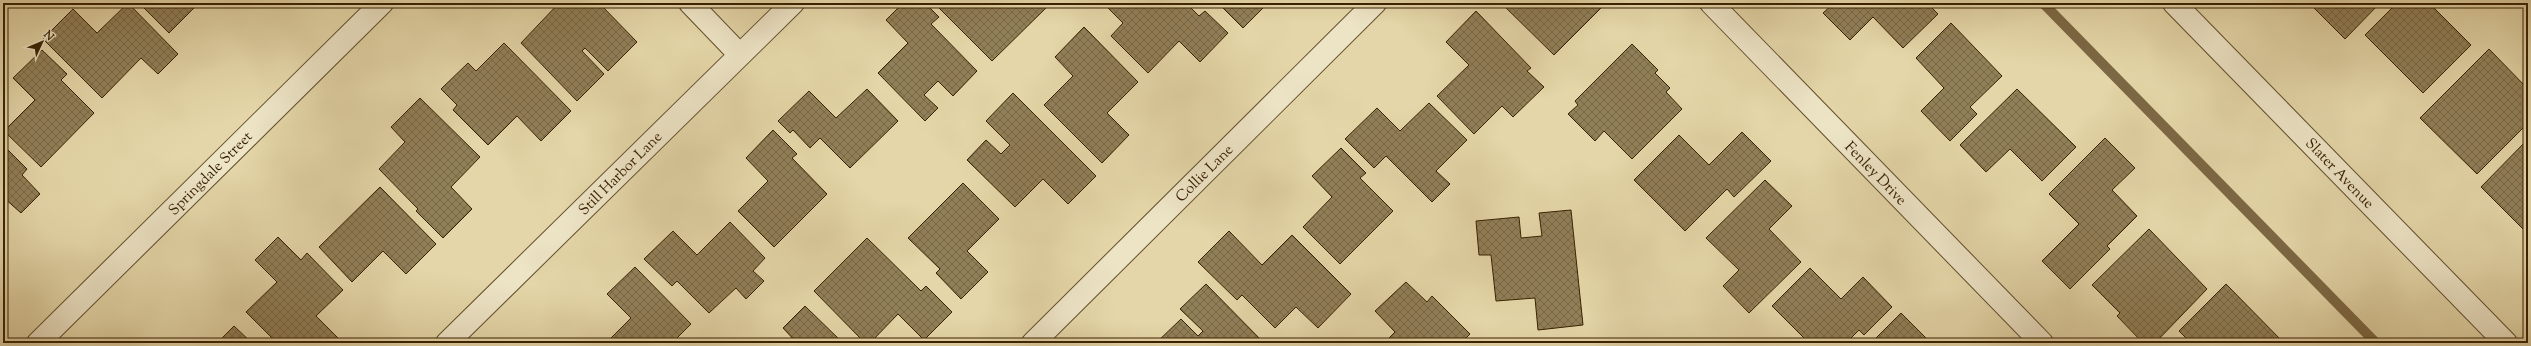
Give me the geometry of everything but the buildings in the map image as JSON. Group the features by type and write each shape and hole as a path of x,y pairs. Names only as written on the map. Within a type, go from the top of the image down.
{"street":[{"name":"Springdale Street","path":"38,343 382,3"},
{"path":"690,3 740,55"},
{"name":"Still Harbor Lane","path":"447,343 792,3"},
{"name":"Collie Lane","path":"1033,343 1376,3"},
{"name":"Fenley Drive","path":"1711,3 2042,343"},
{"name":"Slater Avenue","path":"2174,3 2506,343"}],"waterway":[{"path":"2043,3 2376,343"}]}
